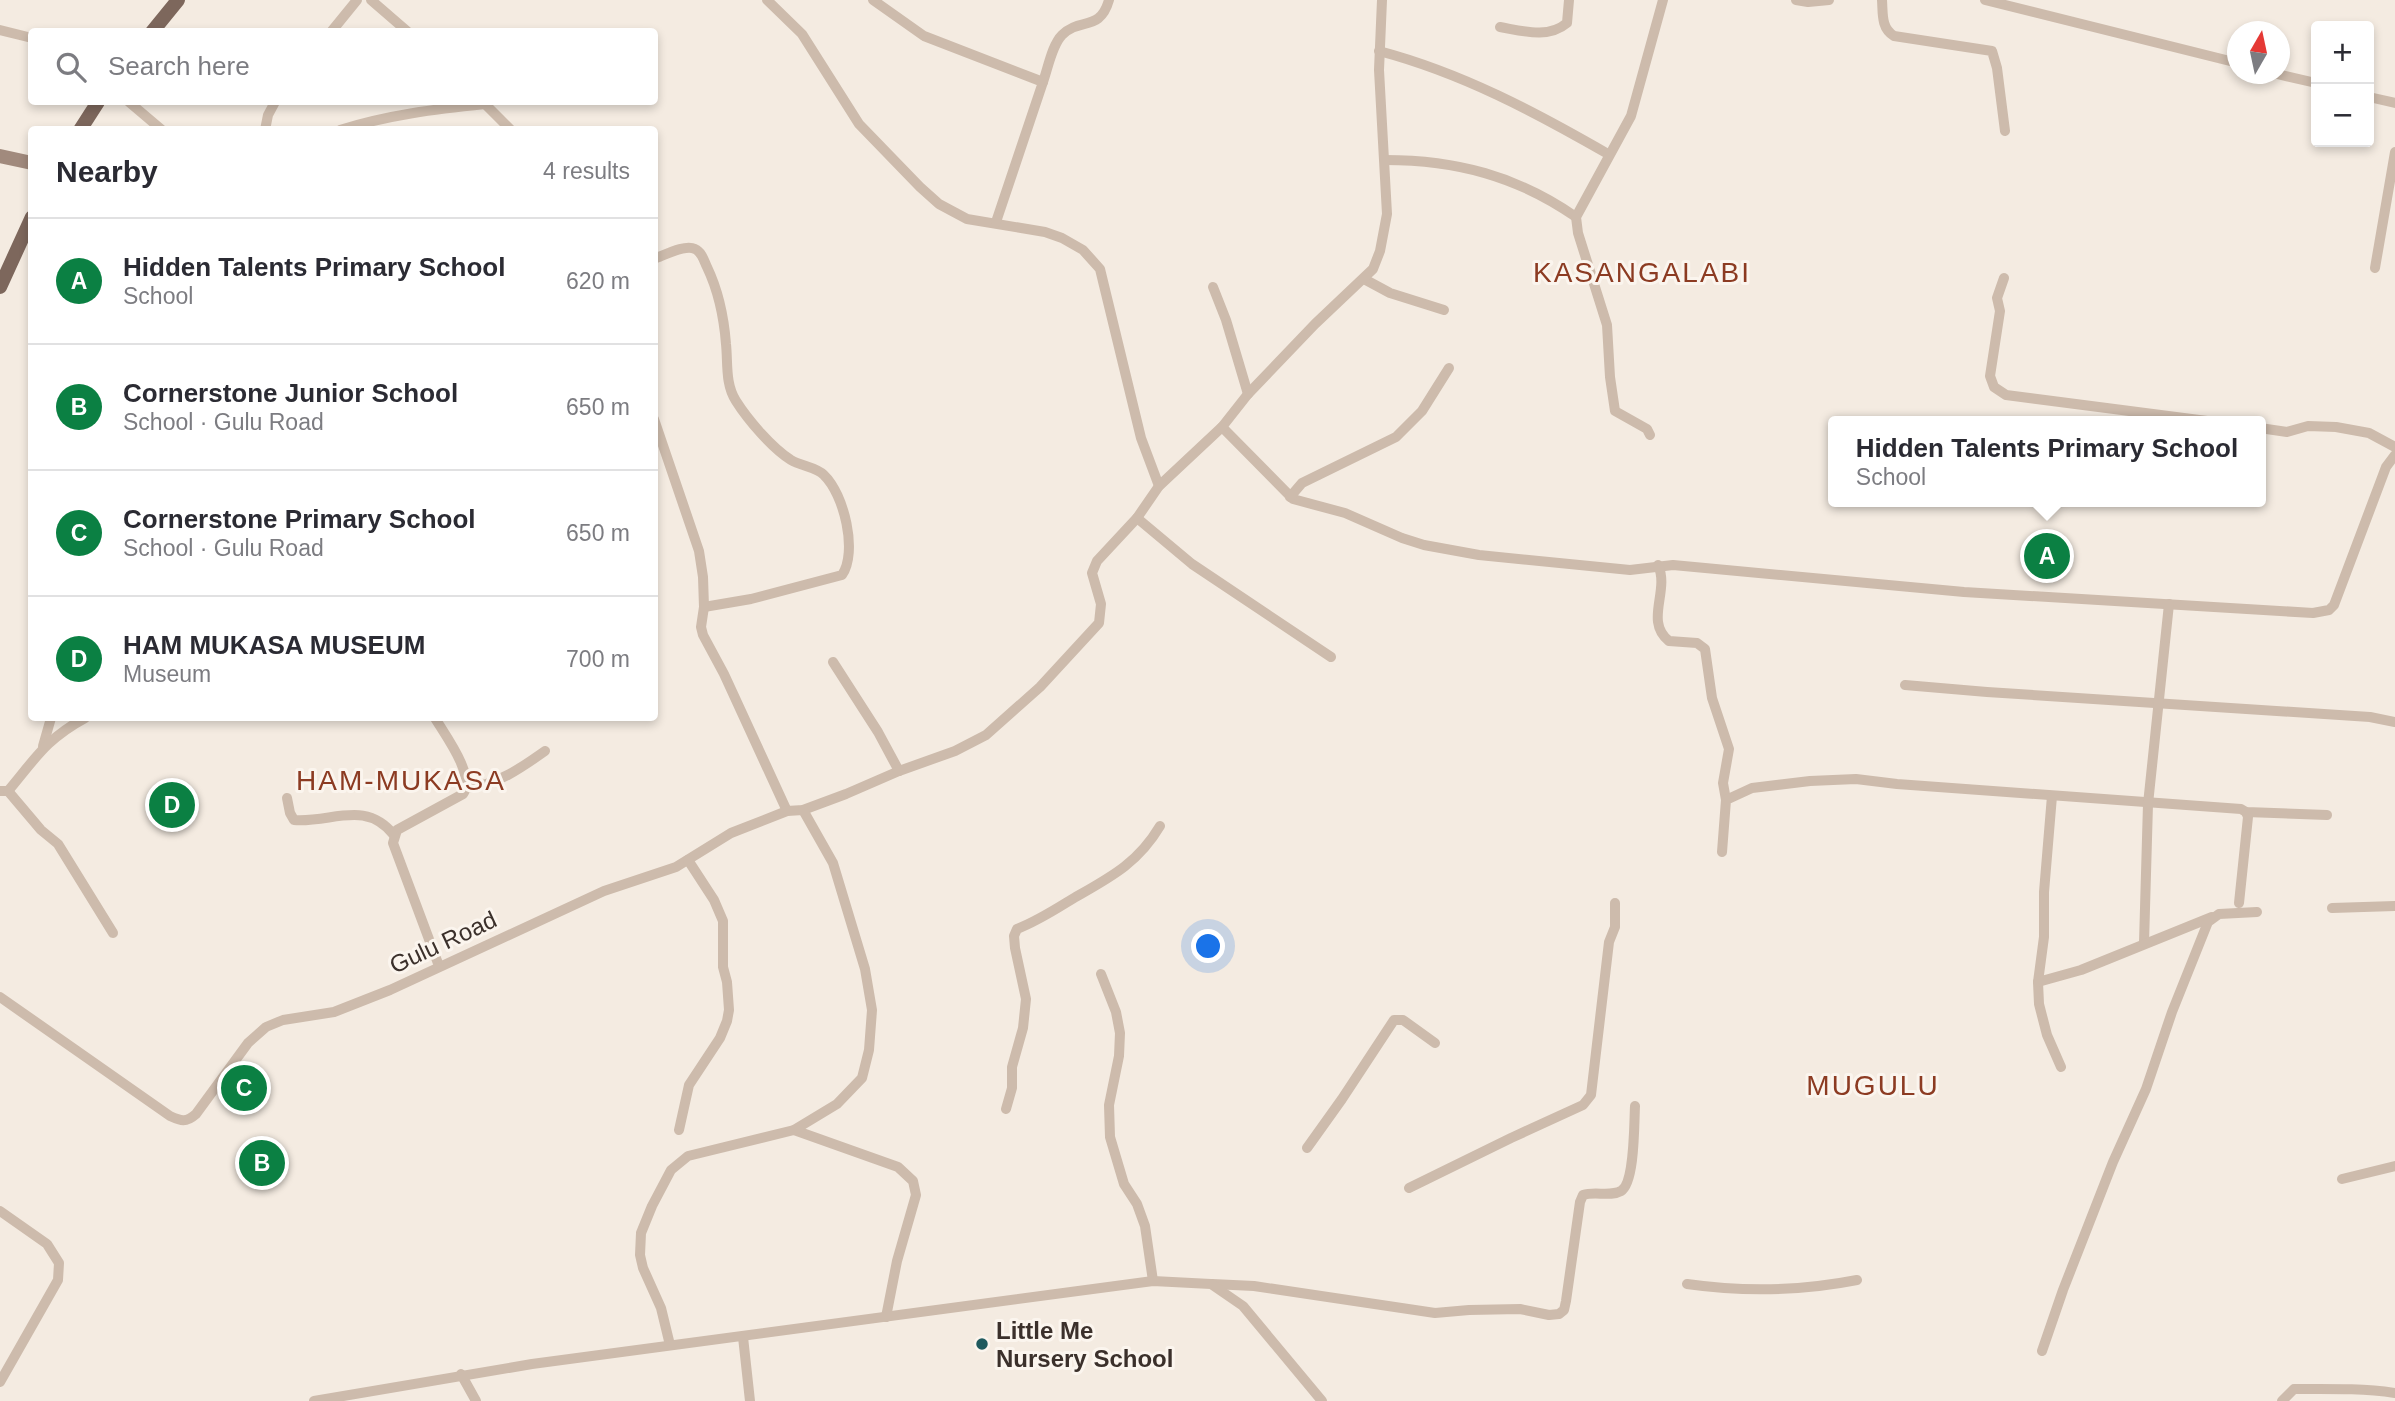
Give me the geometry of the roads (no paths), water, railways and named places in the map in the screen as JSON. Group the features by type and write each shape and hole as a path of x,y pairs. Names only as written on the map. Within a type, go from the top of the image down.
{"main road":[{"path":"155,28 178,0"},
{"path":"83,126 96,105"},
{"path":"0,287 28,226"}],"street":[{"path":"334,28 357,0"},
{"path":"371,0 403,28"},
{"path":"767,0 802,34 859,124 939,204 967,219 996,222 1062,238 1083,250 1100,268 1141,438 1159,486"},
{"path":"873,0 924,36 1044,82"},
{"path":"996,222 1059,37 1069,29 1091,24 1098,19 1104,14 1109,0"},
{"path":"1331,657 1199,569 1137,518 1159,486 1222,426 1248,394 1315,324 1373,269 1387,214 1379,51 1382,0"},
{"path":"1500,27 1524,32 1555,32 1567,23 1569,0"},
{"path":"1650,435 1647,429 1615,411 1607,325 1578,233 1576,217 1631,116 1663,0"},
{"path":"1796,0 1829,0"},
{"path":"1882,0 1884,24 1894,36 1992,51 1997,68 2005,131"},
{"path":"1985,0 2227,60"},
{"path":"0,30 28,37"},
{"path":"1379,51 1466,80 1535,112 1608,154"},
{"path":"2290,77 2311,82"},
{"path":"2374,98 2395,103"},
{"path":"133,105 157,126"},
{"path":"266,126 273,105"},
{"path":"354,126 377,119 471,105"},
{"path":"486,105 507,126"},
{"path":"2375,268 2395,152"},
{"path":"0,156 28,162"},
{"path":"1385,160 1422,160 1460,166 1522,185 1576,217"},
{"path":"658,258 687,248 695,248 700,253 710,273 721,308 730,393 742,410 790,460 823,473 834,487 849,530 848,567 842,575 751,599 704,607"},
{"path":"2004,278 1997,298 2000,311 1990,376 1998,392 2168,416"},
{"path":"1364,279 1390,293 1444,310"},
{"path":"1213,287 1248,394"},
{"path":"1290,497 1301,484 1396,437 1422,411 1449,368"},
{"path":"1222,426 1290,497 1345,513 1402,538 1479,555 1630,570 1658,565 1964,592 2313,613 2329,610 2334,605 2386,467 2395,455"},
{"path":"2266,429 2287,432 2308,426 2336,427 2369,433 2395,447"},
{"path":"658,431 699,551 704,577 701,627 703,635 730,685 787,811"},
{"name":"Gulu Road","path":"0,997 170,1116 182,1122 188,1121 248,1044 266,1027 283,1020 334,1013 604,891 676,867 731,833 787,811 803,810 846,794 954,751 986,735 1040,687 1099,623 1101,604 1092,573 1097,561 1137,518"},
{"path":"1658,565 1663,580 1657,620 1660,631 1669,641 1697,643 1705,649 1712,698 1729,749 1723,783 1726,800 1722,852"},
{"path":"2144,943 2148,804 2169,604"},
{"path":"834,662 899,771"},
{"path":"1905,685 2370,718 2395,722"},
{"path":"43,747 50,721"},
{"path":"79,721 63,729 43,747 4,791 58,844 113,933"},
{"path":"437,721 467,775 467,788 463,794 397,830 393,843 439,966"},
{"path":"467,788 484,787 501,779 545,751"},
{"path":"1726,800 1752,788 1856,779 2148,804 2241,809 2246,812 2327,815"},
{"path":"2052,796 2044,892 2044,937 2038,982 2039,1004 2047,1035 2061,1067"},
{"path":"287,798 294,820 307,821 352,813 384,823 394,835"},
{"path":"670,1345 661,1308 640,1255 641,1233 671,1170 688,1156 794,1130 837,1104 862,1078 869,1050 872,1010 865,969 833,863 803,810"},
{"path":"2239,903 2248,817 2246,812"},
{"path":"1006,1109 1012,1088 1012,1067 1023,1028 1026,999 1015,948 1017,929 1056,910 1118,872 1143,850 1160,826"},
{"path":"679,1130 689,1085 720,1038 729,1010 723,967 723,921 714,900 688,860"},
{"path":"1409,1188 1583,1105 1591,1095 1609,942 1615,927 1615,903"},
{"path":"2332,908 2395,906"},
{"path":"2038,982 2081,970 2219,915 2257,912"},
{"path":"2042,1351 2113,1162 2146,1089 2172,1012 2208,922 2219,915"},
{"path":"1101,974 1116,1012 1120,1033 1119,1056 1109,1105 1110,1137 1124,1184 1137,1204 1145,1226 1153,1281"},
{"path":"1307,1148 1394,1020 1402,1020 1434,1043"},
{"path":"314,1401 461,1374 1153,1281 1254,1286 1435,1313 1520,1309 1559,1314 1564,1310 1566,1301 1580,1202 1583,1195 1618,1193 1626,1186 1630,1177 1636,1106"},
{"path":"794,1130 898,1167 913,1181 916,1195 900,1249 886,1317"},
{"path":"2342,1180 2395,1166"},
{"path":"0,1211 47,1244 59,1263 58,1280 0,1382"},
{"path":"1687,1284 1752,1290 1831,1286 1857,1280"},
{"path":"1211,1284 1243,1306 1322,1401"},
{"path":"743,1337 750,1401"},
{"path":"461,1374 476,1401"},
{"path":"2282,1401 2294,1389 2332,1387 2395,1393"}],"place":[{"name":"Hidden Talents Primary School","path":"2047,556"},
{"name":"HAM MUKASA MUSEUM","path":"172,805"},
{"name":"Cornerstone Primary School","path":"244,1088"},
{"name":"Cornerstone Junior School","path":"262,1163"},
{"name":"Little Me Nursery School","path":"982,1344"}],"district":[{"name":"KASANGALABI","path":"1642,272"},
{"name":"HAM-MUKASA","path":"401,780"},
{"name":"MUGULU","path":"1873,1085"}]}
